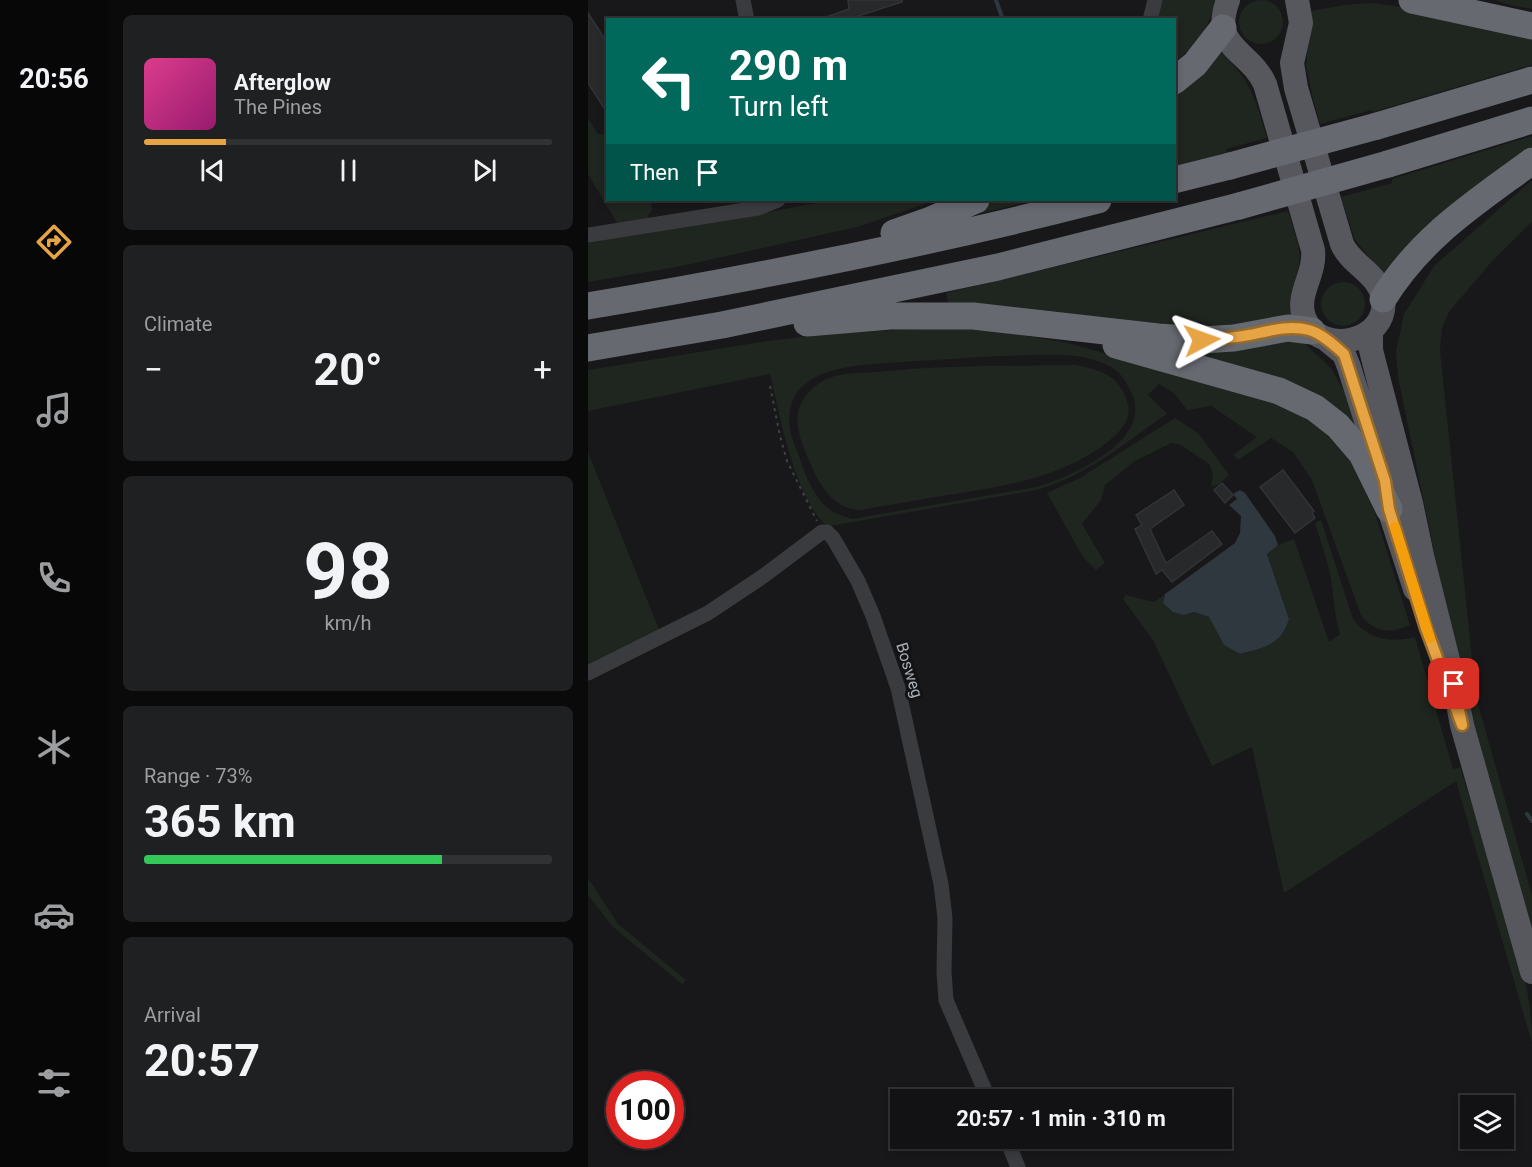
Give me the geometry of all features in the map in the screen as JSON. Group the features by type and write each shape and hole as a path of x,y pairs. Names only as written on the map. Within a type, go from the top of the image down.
{"highway":[{"path":"1412,0 1532,26"},
{"path":"1445,0 1473,12"},
{"path":"1176,79 1195,64 1223,28"},
{"path":"1176,180 1377,126 1532,80"},
{"path":"588,348 723,325 998,267 1239,206 1388,165 1532,120"},
{"path":"1383,299 1406,264 1431,238 1532,161"},
{"path":"848,258 870,240 928,221 974,201"},
{"path":"588,306 702,287 848,258 1004,224 1094,201"},
{"path":"723,325 774,327 855,318 948,315 1202,340 1234,338 1288,328 1320,335"},
{"path":"1036,324 1269,388 1300,400 1327,417 1355,444 1374,476 1389,509"}],"main road":[{"path":"1228,0 1223,28 1231,45 1262,76 1312,250 1313,268 1304,290 1302,304 1304,318 1320,335 1344,354 1385,481 1389,509 1426,628 1462,725"},
{"path":"1297,0 1301,22 1292,63 1296,88 1342,244 1347,255 1373,279 1383,299 1381,313 1371,331 1371,350 1411,503 1462,725 1532,972"},
{"path":"1320,335 1354,340 1371,331"}],"street":[{"path":"743,0 747,18"},
{"path":"1150,18 1155,0"},
{"path":"588,235 758,208 776,201"},
{"path":"588,674 708,613 762,577 822,531"},
{"name":"Bosweg","path":"822,531 827,532 833,538 858,581 873,615 898,688 941,884 945,918 946,1000 984,1089"},
{"path":"1011,1149 1018,1167"}],"path":[{"path":"770,386 780,436 788,461 822,531"}],"shaded area":[{"path":"1158,0 1215,0 1201,36 1176,61 1176,18 1154,18"},
{"path":"1261,0 1277,6 1283,22 1277,38 1261,44 1245,38 1239,22 1245,6"},
{"path":"1495,0 1532,0 1532,9 1510,5"},
{"path":"1371,3 1420,9 1532,34 1532,65 1373,112 1372,110 1320,124 1306,66 1311,11"},
{"path":"1221,52 1240,72 1251,91 1267,138 1226,149 1227,153 1176,166 1176,90"},
{"path":"588,118 598,134 606,134 606,201 651,201 652,210 648,216 649,219 619,226 588,174"},
{"path":"1532,136 1532,150 1384,275 1355,240 1341,197 1392,183 1392,179"},
{"path":"1532,180 1532,222 1493,260 1449,312 1442,328 1440,350 1476,697 1532,895 1532,942 1491,797 1433,557 1435,556 1398,377 1396,352 1404,314 1434,266"},
{"path":"826,201 934,201 857,227 682,266 588,282 588,241 738,218"},
{"path":"994,201 1032,201 953,220"},
{"path":"1288,211 1300,257 1291,316 1228,328 1198,329 949,306 946,293"},
{"path":"1343,282 1359,288 1365,304 1359,320 1343,326 1327,320 1321,304 1327,288"},
{"path":"956,328 1011,333 1068,343 1218,385 1290,408 1338,434 1374,510 1410,625 1396,630 1383,630 1371,625 1361,615 1312,480 1293,452 1271,438 1238,460 1233,455 1257,437 1211,406 1187,410 1174,393 1159,384 1148,395 1167,414 1104,458 1071,477 1036,490 830,526 827,526 815,513 797,476 770,374 588,411 588,370 767,341 846,332","holes":["999,356 1072,356 1099,361 1111,367 1121,376 1133,396 1135,413 1130,428 1119,443 1087,466 1037,487 852,519 835,513 822,503 804,472 791,434 790,411 796,394 808,382 825,373 864,365"]},
{"path":"1302,341 1331,368 1344,391 1356,429 1153,343"},
{"path":"1076,365 1100,371 1118,383 1128,405 1126,422 1109,441 1088,455 1067,466 1021,482 860,510 851,509 837,502 825,490 805,452 800,435 797,418 804,399 818,384 834,376 928,368"},
{"path":"1175,418 1199,434 1229,475 1219,484 1211,487 1213,474 1209,464 1181,445 1171,443 1135,461 1105,485 1101,500 1082,524 1105,563 1096,570 1083,557 1047,493 1080,478"},
{"path":"588,452 660,632 588,668"},
{"path":"1240,490 1245,493 1275,536 1278,545 1267,554 1289,619 1286,628 1276,640 1264,647 1240,654 1224,645 1209,617 1194,612 1184,615 1173,612 1163,603 1165,594 1235,543 1240,533 1241,516 1229,505 1237,499 1233,494"},
{"path":"1321,520 1353,619 1373,636 1397,640 1415,637 1453,769 1460,767 1517,947 1529,1004 1532,1043 1456,781 1284,893 1252,747 1212,766 1153,640 1123,599 1126,595 1154,602 1165,594 1163,603 1184,615 1194,612 1209,617 1224,645 1240,654 1264,647 1281,635 1289,619 1267,553 1278,545 1294,539 1329,642 1340,634 1330,573 1315,523"},
{"path":"588,878 618,924 686,980 682,984 613,927 588,895"}],"building":[{"path":"848,0 902,0 902,2 858,18 823,18 849,9"},
{"path":"588,13 606,41 606,111 588,83"},
{"path":"1283,470 1314,511 1312,513 1315,518 1295,533 1260,487"},
{"path":"1222,483 1233,495 1225,503 1214,490"},
{"path":"1174,490 1184,505 1150,529 1166,563 1212,531 1222,544 1172,582 1162,570 1156,574 1135,529 1142,525 1136,515"}],"waterway":[{"path":"996,0 1002,18"},
{"path":"1527,814 1532,821"}],"slow traffic":[{"path":"1395,527 1430,638"}],"route":[{"path":"1202,340 1234,338 1281,328 1294,328 1312,331 1344,354 1385,481 1389,509 1426,628 1462,725 1454,684"}]}
